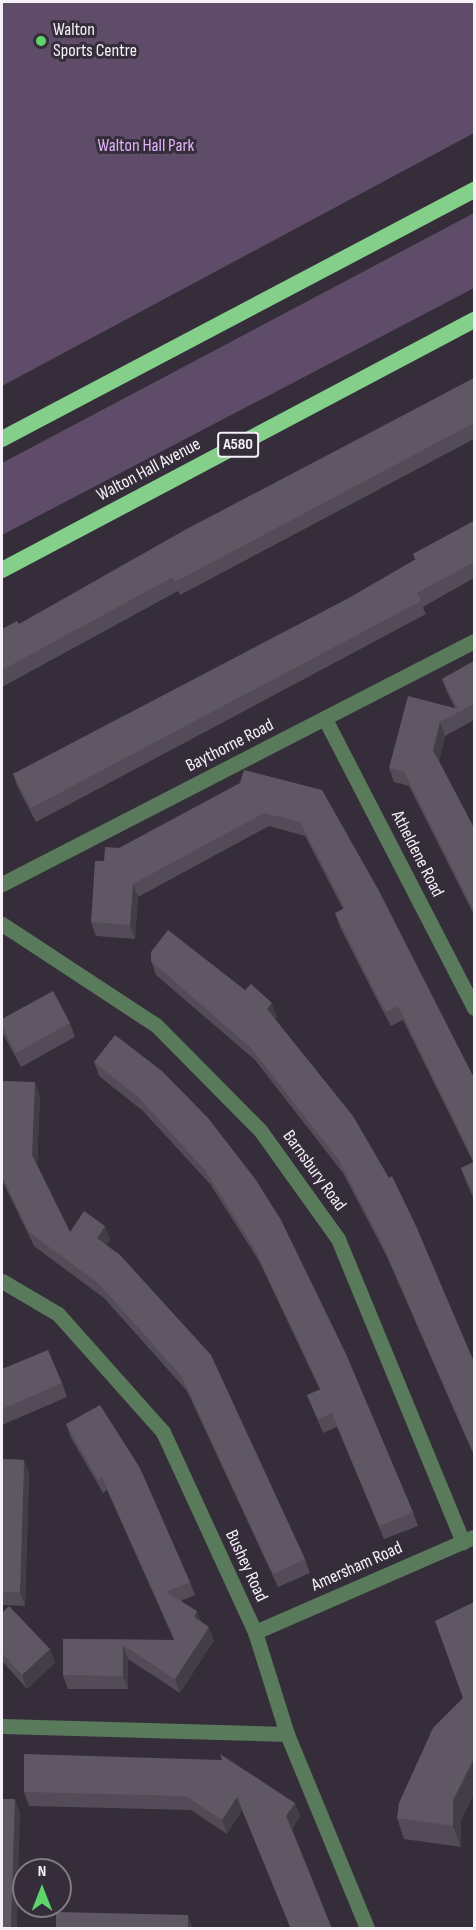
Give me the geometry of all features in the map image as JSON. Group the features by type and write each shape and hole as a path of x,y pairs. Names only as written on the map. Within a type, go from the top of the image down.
{"highway":[{"path":"2,439 474,190"},
{"name":"Walton Hall Avenue","path":"2,570 474,320"}],"street":[{"name":"Baythorne Road","path":"2,884 474,641"},
{"name":"Atheldene Road","path":"325,719 474,1008"},
{"name":"Barnsbury Road","path":"2,924 156,1024 260,1130 338,1239 469,1539"},
{"name":"Bushey Road","path":"2,1281 58,1314 163,1432 255,1632 287,1734 367,1929"},
{"name":"Amersham Road","path":"255,1632 469,1539"},
{"path":"2,1726 287,1734"}],"green space":[{"name":"Walton Hall Park","path":"2,2 474,2 474,133 2,386"},
{"path":"474,213 474,288 2,535 2,463"}],"building":[{"path":"474,378 474,423 175,582 173,577 2,670 2,629 17,621 19,624 183,531"},
{"path":"474,521 474,562 417,593 421,601 31,808 13,774 349,598 416,559 413,554"},
{"path":"474,661 474,704 440,722 433,750 474,828 474,911 404,772 389,768 408,696 458,709 442,679"},
{"path":"244,770 322,790 379,891 474,1078 474,1161 398,1006 386,1012 373,988 335,913 345,908 300,822 264,813 133,884 130,925 91,922 95,861 104,861 105,847 119,848 240,783"},
{"path":"168,930 245,990 251,984 272,1003 267,1009 353,1116 389,1178 392,1176 474,1362 474,1454 382,1243 338,1159 250,1047 151,961 151,952"},
{"path":"53,991 70,1023 16,1053 2,1026 2,1019"},
{"path":"115,1035 162,1071 208,1118 256,1180 281,1220 346,1354 413,1512 379,1526 332,1413 318,1419 307,1395 321,1389 254,1248 205,1170 138,1097 94,1062"},
{"path":"2,1081 35,1082 32,1155 70,1232 84,1211 105,1226 97,1238 120,1255 211,1355 305,1559 273,1574 182,1377 99,1284 29,1232 2,1176"},
{"path":"474,1162 474,1191 473,1192 461,1168"},
{"path":"48,1350 62,1383 2,1409 2,1369"},
{"path":"100,1405 140,1468 190,1582 166,1592 197,1611 194,1617 209,1627 175,1679 123,1645 123,1676 63,1675 63,1639 175,1640 102,1477 98,1479 66,1424"},
{"path":"2,1459 24,1460 20,1592 2,1592"},
{"path":"474,1602 474,1759 453,1800 453,1826 397,1818 399,1803 433,1728 463,1698 435,1621"},
{"path":"9,1606 50,1649 22,1675 2,1653 2,1613"},
{"path":"24,1754 222,1760 220,1754 295,1803 286,1816 332,1929 291,1929 237,1797 222,1820 186,1796 24,1792"},
{"path":"2,1799 15,1799 11,1929 2,1929"},
{"path":"72,1912 188,1915 188,1929 56,1929 56,1918 72,1918"}],"place":[{"name":"Walton Sports Centre","path":"41,41"}]}
